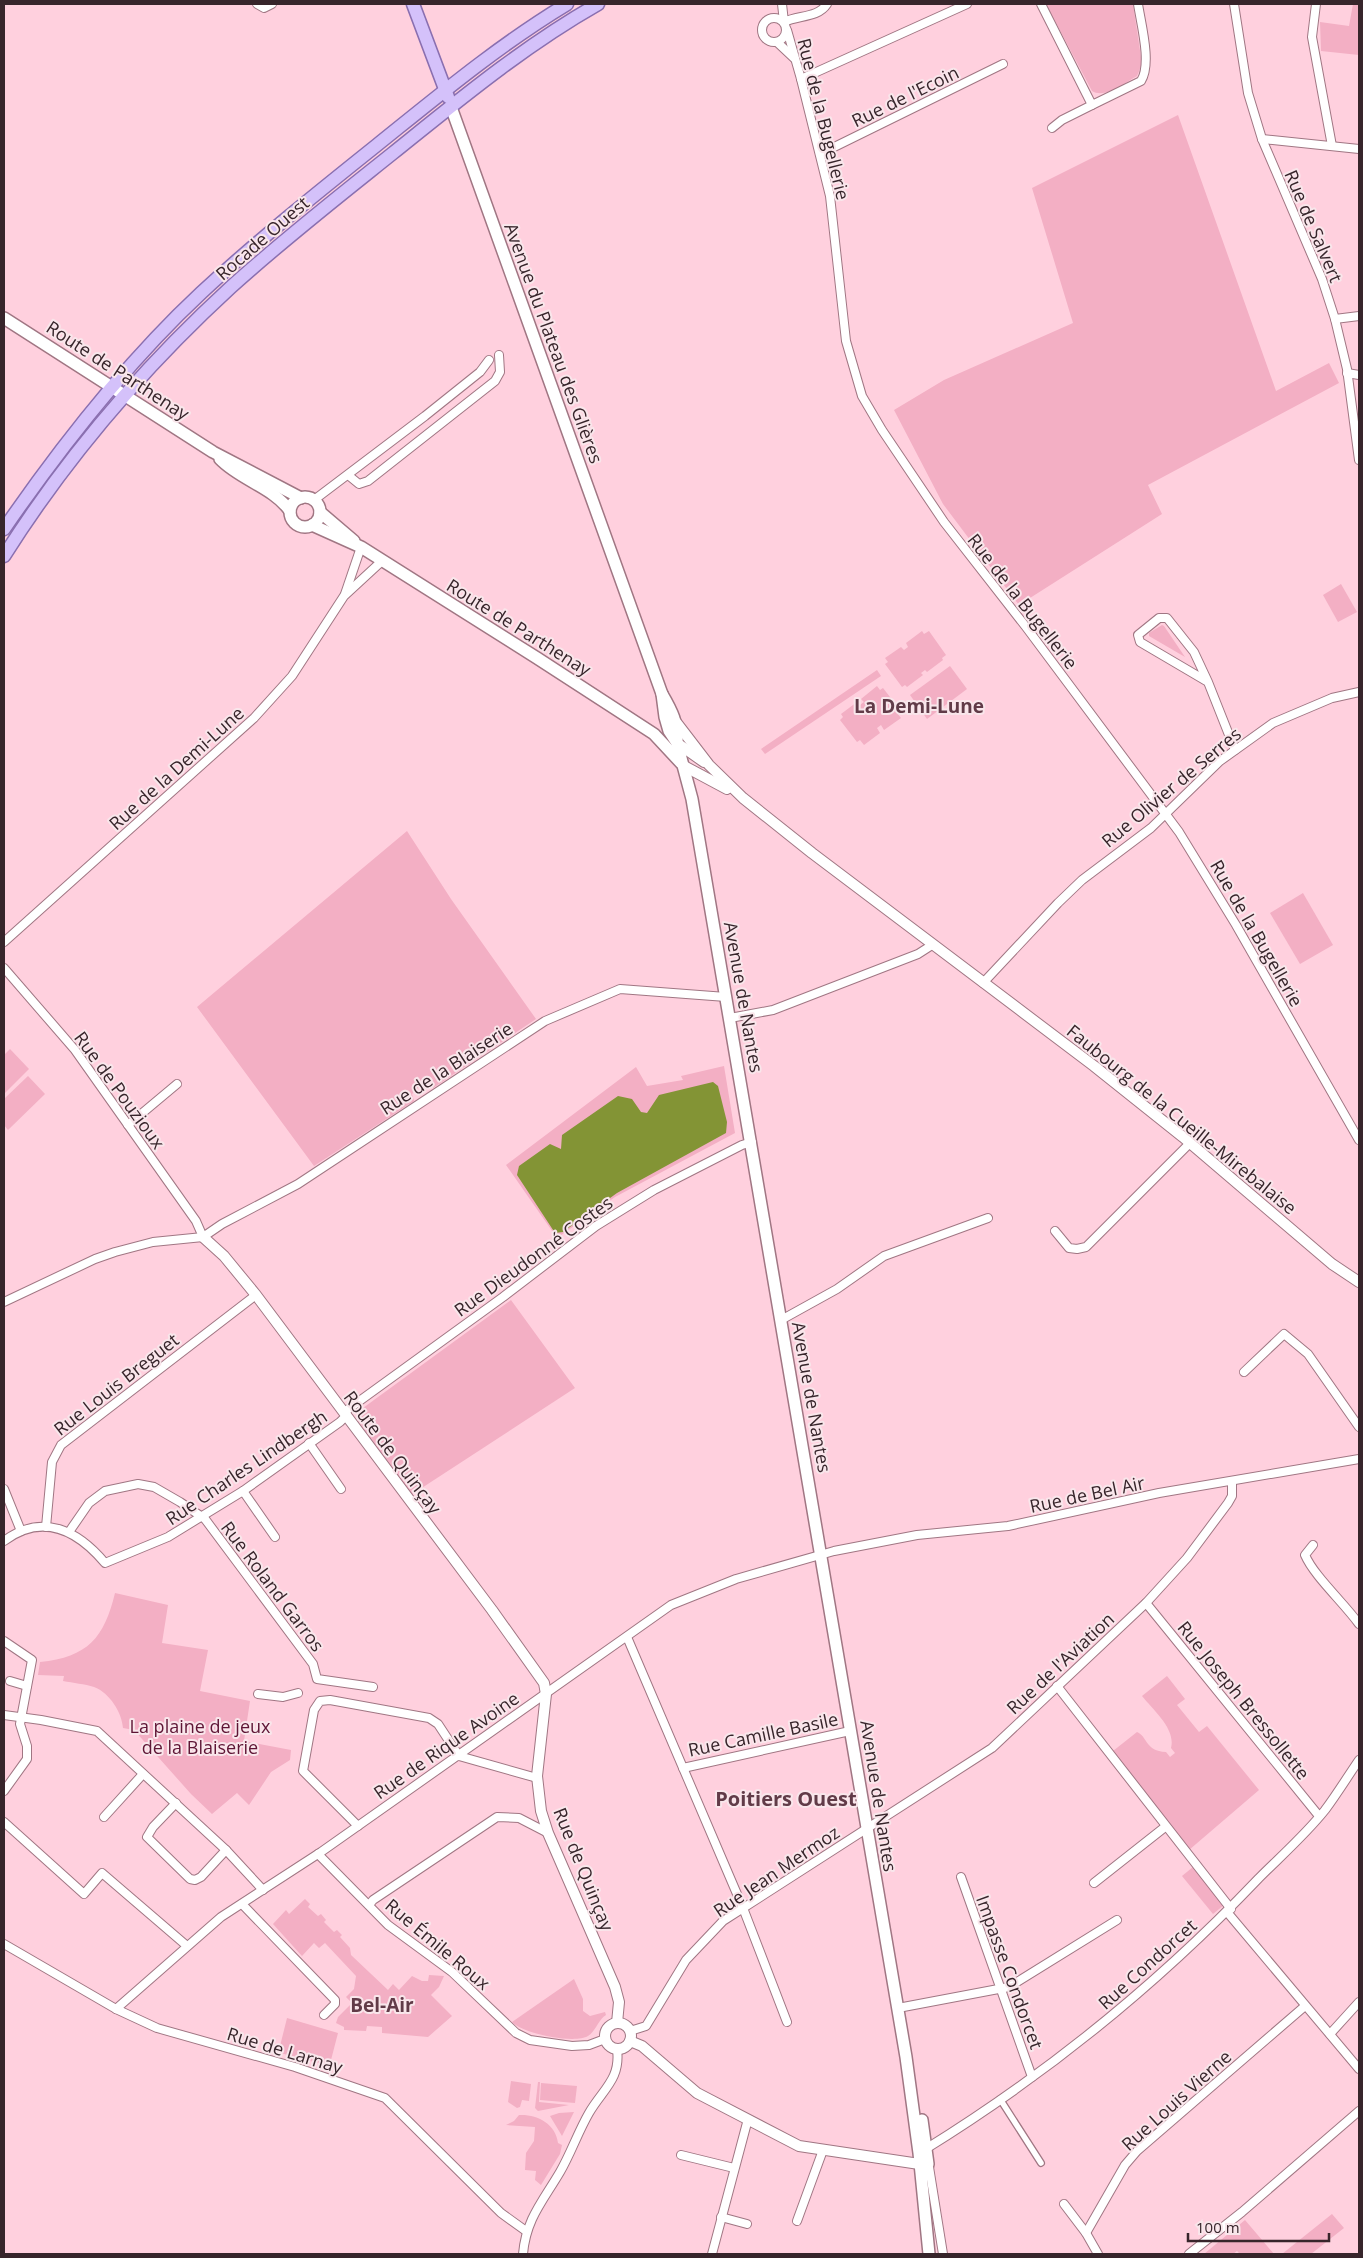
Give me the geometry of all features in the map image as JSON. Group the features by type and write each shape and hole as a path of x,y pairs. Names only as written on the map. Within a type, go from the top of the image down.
{"main road":[{"name":"Avenue du Plateau des Glières","path":"412,4 445,90 662,694 668,726 677,743"},
{"path":"4,529 48,467 112,388 200,294 259,241 445,90 516,37 567,4"},
{"name":"Rocade Ouest","path":"4,556 42,500 125,396 171,347 237,282 297,230 514,57 560,26 598,4"},
{"name":"Route de Parthenay","path":"4,318 214,452 301,498"},
{"name":"Route de Parthenay","path":"214,452 227,467 280,500 290,511"},
{"path":"301,498 314,500 319,506 320,512 317,520 312,525 302,527 296,524 290,511 294,502 301,498"},
{"name":"Route de Parthenay","path":"320,512 361,547"},
{"name":"Route de Parthenay","path":"312,525 361,547 383,560 658,736 677,743"},
{"name":"Avenue du Plateau des Glières","path":"662,694 673,712 676,722 677,743"},
{"name":"Route de Parthenay","path":"658,736 684,766"},
{"name":"Avenue de Nantes","path":"677,743 692,799 752,1142 866,1828 923,2150 924,2165 921,2184 929,2254"}],"street":[{"path":"261,6 272,4"},
{"path":"776,17 780,4"},
{"name":"Rue de la Bugellerie","path":"780,4 830,196 846,341 862,396 882,430 944,522 1026,627 1166,814 1218,893 1359,1140"},
{"path":"777,42 784,38 786,26 792,19 817,13 823,10 827,4"},
{"path":"801,79 967,4"},
{"path":"1041,4 1092,105"},
{"path":"1052,128 1062,120 1141,81 1145,74 1146,64 1138,4"},
{"name":"Rue de Salvert","path":"1234,4 1248,93 1262,139 1318,270 1335,319 1347,373 1359,460"},
{"path":"1316,4 1312,37 1332,146"},
{"path":"776,17 786,26"},
{"path":"776,17 765,21 762,31 769,41 777,42 794,58"},
{"name":"Rue de l'Ecoin","path":"820,154 1003,64"},
{"path":"1262,139 1359,149"},
{"path":"1335,319 1359,316"},
{"path":"348,475 359,484 368,481 496,381 500,372 499,355"},
{"path":"314,500 480,372 489,360"},
{"path":"1347,373 1359,375"},
{"name":"Rue de la Demi-Lune","path":"4,942 254,718 292,676 344,596 361,547"},
{"name":"Rue de la Demi-Lune","path":"344,596 383,560"},
{"path":"1208,682 1140,642 1138,635 1159,618 1168,618 1194,652 1208,682 1235,750"},
{"name":"Rue Olivier de Serres","path":"983,983 1082,880 1151,828 1220,761 1273,723 1332,698 1359,692"},
{"path":"676,722 709,765 743,798 932,945 918,954 773,1010 730,1018"},
{"path":"677,743 709,765"},
{"path":"684,766 714,780 743,798"},
{"name":"Faubourg de la Cueille-Mirebalaise","path":"932,945 1094,1066 1190,1143 1332,1264 1359,1282"},
{"name":"Rue de Pouzioux","path":"4,968 75,1050 196,1221 203,1237"},
{"name":"Rue de la Blaiserie","path":"203,1237 222,1224 298,1184 545,1021 620,989 726,997"},
{"path":"128,1125 177,1084"},
{"name":"Rue Dieudonné Costes","path":"346,1416 347,1410 503,1297 596,1226 654,1190 742,1144 752,1142"},
{"path":"1055,1231 1070,1248 1086,1247 1190,1143"},
{"path":"781,1320 837,1289 884,1256 988,1218"},
{"path":"4,1302 95,1259 115,1252 153,1242 203,1237"},
{"name":"Route de Quinçay","path":"203,1237 224,1256 256,1295 492,1610 544,1683 546,1694"},
{"name":"Rue Louis Breguet","path":"46,1527 52,1462 61,1445 256,1295"},
{"path":"1244,1372 1284,1334 1308,1354 1359,1428"},
{"name":"Rue Charles Lindbergh","path":"69,1532 92,1547 105,1563 168,1537 243,1491 346,1416"},
{"path":"309,1443 341,1489"},
{"name":"Rue de Bel Air","path":"821,1556 834,1551 917,1535 1008,1526 1159,1494 1359,1459"},
{"name":"Rue de l'Aviation","path":"866,1828 992,1748 1146,1603 1187,1558 1228,1503 1232,1496 1232,1481"},
{"path":"4,1541 21,1531 46,1527 69,1532 89,1503 105,1491 138,1484 154,1487 202,1516"},
{"path":"4,1489 6,1502 21,1531"},
{"path":"243,1491 275,1537"},
{"name":"Rue Roland Garros","path":"202,1516 313,1664 317,1679 373,1687"},
{"path":"1313,1544 1305,1555 1309,1564 1343,1602 1359,1624"},
{"name":"Rue de Rique Avoine","path":"116,2009 221,1917 318,1854 671,1605 736,1579 821,1556"},
{"name":"Rue Joseph Bressollette","path":"1146,1603 1319,1816"},
{"path":"627,1637 743,1908 787,2022"},
{"path":"4,1641 32,1660 20,1724 27,1746 27,1758 4,1791"},
{"path":"10,1681 27,1686"},
{"path":"1057,1686 1229,1910 1305,2006 1359,2069"},
{"path":"258,1694 283,1698 298,1693"},
{"name":"Rue de Quinçay","path":"546,1694 537,1778 541,1811 548,1833 615,1987 619,2002 618,2023"},
{"path":"358,1826 303,1771 314,1710 320,1701 330,1700 429,1718 438,1724 459,1756 537,1778"},
{"path":"4,1715 21,1716 97,1731 226,1850 263,1890"},
{"name":"Rue Camille Basile","path":"683,1768 850,1731"},
{"name":"Rue Condorcet","path":"923,2150 1032,2077 1112,2016 1229,1910 1319,1816 1359,1760"},
{"path":"104,1817 143,1774"},
{"path":"176,1803 152,1827 147,1837 180,1871 190,1879 195,1880 201,1877 226,1850"},
{"path":"368,1905 497,1817 518,1818 548,1833"},
{"path":"4,1822 84,1894 102,1874 187,1946"},
{"path":"1094,1883 1166,1827"},
{"name":"Rue Jean Mermoz","path":"630,2036 646,2026 686,1960 723,1921 866,1828"},
{"name":"Rue Émile Roux","path":"318,1854 388,1925 464,1982 506,2025 522,2037 554,2044 582,2046 605,2039"},
{"name":"Impasse Condorcet","path":"960,1877 1032,2077"},
{"path":"242,1904 335,2000 335,2004 324,2015"},
{"path":"898,2008 1009,1988 1117,1920"},
{"name":"Rue de Larnay","path":"4,1944 116,2009 157,2028 295,2067 385,2098 501,2213 526,2231"},
{"path":"1330,2034 1359,2002"},
{"name":"Rue Louis Vierne","path":"1086,2233 1137,2151 1305,2006"},
{"path":"617,2050 609,2045 605,2039 609,2027 618,2023 624,2024 630,2036 697,2092 799,2146 924,2165 944,2254"},
{"path":"617,2050 627,2046 630,2036"},
{"path":"523,2254 526,2231 561,2170 599,2096 610,2085 616,2074 618,2063 617,2050"},
{"path":"1000,2099 1041,2163"},
{"path":"1189,2254 1242,2212 1359,2111"},
{"path":"712,2254 748,2119"},
{"path":"797,2221 823,2150"},
{"path":"681,2155 734,2168"},
{"path":"1064,2204 1086,2233 1098,2254"},
{"path":"721,2217 747,2224"}],"green space":[{"path":"1046,4 1133,4 1142,64 1137,76 1109,92 1097,93 1092,91"},
{"path":"1353,4 1359,4 1359,55 1321,51 1320,22 1349,26"},
{"path":"1178,115 1276,391 1329,363 1339,383 1148,485 1162,514 1019,605 943,504 894,410 944,380 1073,323 1032,188"},
{"path":"1341,584 1357,612 1338,622 1323,595"},
{"path":"1162,625 1185,657 1149,636 1149,633"},
{"path":"922,631 924,634 929,631 946,655 942,658 943,660 927,672 925,670 921,673 923,675 907,687 905,685 902,687 885,664 888,662 885,658 901,647 904,650 908,647 906,643"},
{"path":"950,666 967,689 927,719 910,695"},
{"path":"877,670 881,676 765,754 761,749"},
{"path":"877,686 880,690 883,688 900,710 897,713 901,718 884,730 881,725 877,728 880,733 864,745 860,740 857,742 840,720 843,717 841,714 857,702 860,705 864,702 861,699"},
{"path":"407,831 451,899 536,1019 433,1088 427,1084 419,1087 412,1094 414,1101 314,1166 197,1007"},
{"path":"1303,893 1333,945 1300,964 1270,913"},
{"path":"10,1049 29,1069 4,1094 4,1055"},
{"path":"724,1066 735,1133 615,1197 557,1238 506,1165 636,1067 647,1086 683,1080 681,1076"},
{"path":"28,1076 45,1094 8,1130 4,1125 4,1099"},
{"path":"511,1300 575,1388 411,1495 358,1421 363,1408"},
{"name":"La plaine de jeux de la Blaiserie","path":"115,1593 168,1605 162,1643 208,1650 200,1691 250,1701 244,1741 291,1750 290,1760 271,1772 249,1805 237,1793 212,1814 191,1794 134,1730 123,1728 118,1710 100,1690 83,1684 63,1681 64,1676 38,1675 40,1662 70,1655 82,1650 91,1642 105,1622"},
{"path":"1167,1676 1185,1699 1177,1705 1199,1732 1207,1726 1259,1790 1189,1850 1113,1751 1137,1732 1141,1734 1150,1747 1166,1752 1170,1757 1175,1753 1171,1748 1170,1734 1163,1720 1142,1696"},
{"path":"1193,1867 1224,1905 1213,1914 1182,1876"},
{"path":"305,1899 310,1904 308,1907 318,1916 321,1914 326,1920 324,1922 334,1932 337,1930 342,1935 340,1937 350,1948 351,1955 388,1990 393,1984 399,1990 412,1976 422,1981 428,1981 429,1975 444,1976 439,1987 431,1995 452,2016 428,2037 382,2033 382,2027 367,2026 366,2031 344,2030 344,2027 336,2023 338,2017 352,2003 346,1997 354,1989 356,1976 325,1943 319,1948 314,1943 302,1956 273,1924 286,1910 289,1914"},
{"path":"574,1979 583,1999 583,2011 590,2016 605,2012 606,2015 588,2036 572,2039 537,2034 512,2022"},
{"path":"287,2018 338,2033 331,2060 328,2059 326,2065 306,2060 307,2054 303,2052 301,2058 280,2053"},
{"path":"511,2081 531,2084 529,2101 522,2100 520,2107 517,2108 508,2102"},
{"path":"538,2082 540,2082 539,2102 569,2105 538,2111 535,2108"},
{"path":"541,2083 577,2086 575,2103 540,2100"},
{"path":"574,2112 562,2136 550,2116"},
{"path":"519,2115 532,2116 545,2122 554,2130 558,2143 562,2145 560,2154 541,2185 535,2180 536,2171 525,2170 526,2153 534,2141 535,2127 506,2125 514,2121"},
{"path":"1332,2214 1344,2228 1311,2254 1282,2254"},
{"path":"1245,2220 1274,2254 1240,2254 1237,2251 1233,2254 1204,2254"}],"shaded area":[{"path":"713,1082 718,1086 727,1122 726,1133 617,1193 563,1232 555,1233 517,1175 519,1166 550,1144 561,1149 562,1135 618,1096 632,1099 641,1112 647,1113 659,1095"}],"district":[{"name":"La Demi-Lune","path":"919,706"},
{"name":"Poitiers Ouest","path":"786,1798"},
{"name":"Bel-Air","path":"382,2005"}]}
